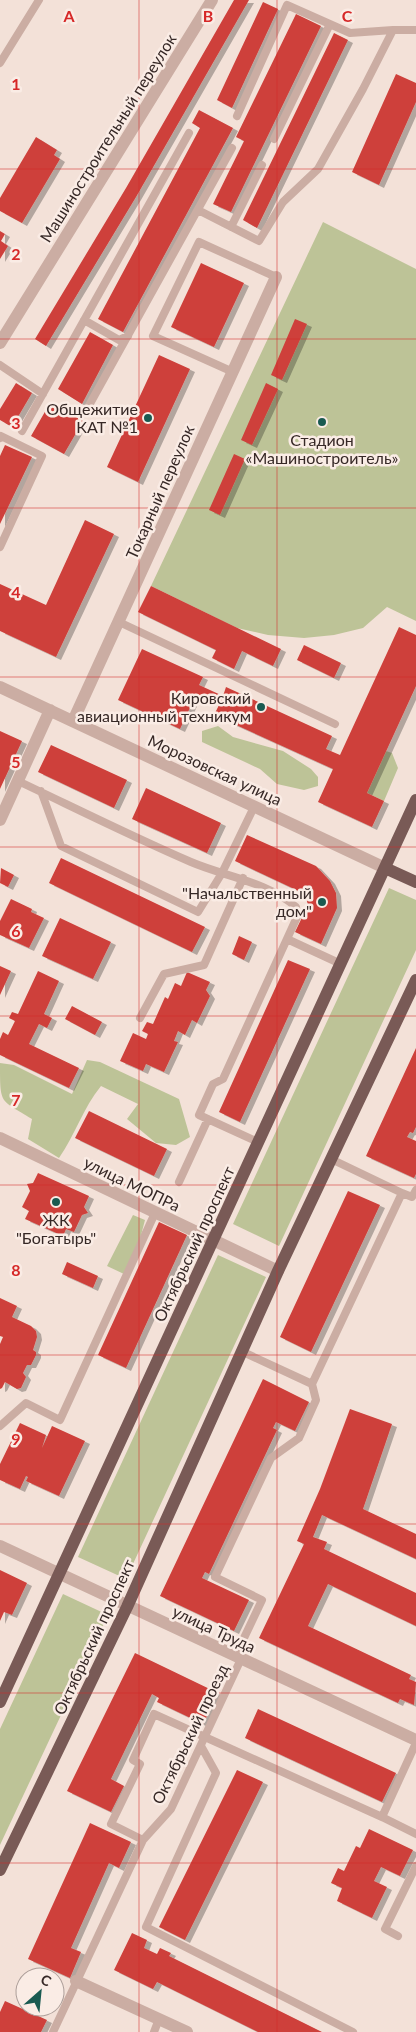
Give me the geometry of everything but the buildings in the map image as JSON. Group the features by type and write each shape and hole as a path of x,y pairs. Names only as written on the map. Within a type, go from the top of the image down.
{"main road":[{"name":"Октябрьский проспект","path":"0,1702 416,800"},
{"name":"Морозовская улица","path":"385,868 416,882"},
{"name":"Октябрьский проспект","path":"0,1870 128,1607 241,1351 416,980"}],"street":[{"name":"Машиностроительный переулок","path":"0,343 212,0"},
{"name":"Токарный переулок","path":"73,721 276,276"},
{"name":"Морозовская улица","path":"0,687 385,868"},
{"path":"0,820 50,710"},
{"name":"улица МОПРа","path":"0,1138 278,1271"},
{"name":"улица Труда","path":"0,1546 416,1741"},
{"path":"76,1980 186,2032"}],"lane":[{"path":"0,64 39,0"},
{"path":"236,116 287,5 350,33 416,30"},
{"path":"274,139 330,24"},
{"path":"198,210 259,241 283,202 318,169 363,89 393,30"},
{"path":"22,431 189,133"},
{"path":"87,409 232,148"},
{"path":"231,227 262,165"},
{"path":"233,372 153,336 198,242 276,276"},
{"path":"84,320 119,340 128,336"},
{"path":"0,365 43,394"},
{"path":"0,438 1,436 42,456 0,547"},
{"path":"119,622 335,724"},
{"path":"18,781 192,862 243,878 285,898 296,907 297,917 223,1079 213,1084 199,1115 258,1142"},
{"path":"41,792 61,846 198,912 222,872 254,807"},
{"path":"140,1018 164,974 204,965 243,878"},
{"path":"287,939 341,964"},
{"path":"179,1182 208,1119"},
{"path":"331,1159 412,1197 416,1190"},
{"path":"241,1351 312,1384 402,1192"},
{"path":"0,1426 26,1403 60,1420 155,1213"},
{"name":"Октябрьский проезд","path":"52,2032 143,1840 171,1809 205,1736 262,1600 215,1577 271,1458 299,1438 316,1400 312,1384"},
{"path":"143,1840 110,1824 140,1764 133,1760 154,1714 416,1834"},
{"path":"382,1817 416,1741"},
{"path":"200,1746 216,1773 146,1927 353,2032"},
{"path":"398,1936 385,1929 416,1866"},
{"path":"154,2032 159,2019"}],"green space":[{"name":"Стадион «Машиностроитель»","path":"323,222 416,269 416,621 387,607 363,628 334,635 304,638 268,635 237,628 151,586"},
{"path":"218,726 233,737 283,751 311,769 318,777 318,786 304,790 277,784 260,769 202,742 202,731"},
{"path":"386,751 392,753 398,768 384,801 367,793"},
{"path":"389,888 416,900 416,950 279,1246 233,1224"},
{"path":"87,1060 100,1062 179,1099 190,1137 176,1145 156,1143 127,1119 138,1104 101,1086 89,1103 59,1158 28,1139 32,1119 4,1100 0,1087 0,1063 14,1065 72,1094"},
{"path":"133,1215 145,1220 140,1239 124,1274 107,1266"},
{"path":"218,1255 266,1277 126,1579 78,1557"},
{"path":"63,1594 108,1615 0,1845 0,1729"}],"place":[{"name":"Общежитие КАТ №1","path":"148,418"},
{"name":"Стадион «Машиностроитель»","path":"322,422"},
{"name":"Кировский авиационный техникум","path":"261,707"},
{"name":"\"Начальственный дом\"","path":"322,902"},
{"name":"ЖК \"Богатырь\"","path":"56,1202"}]}
